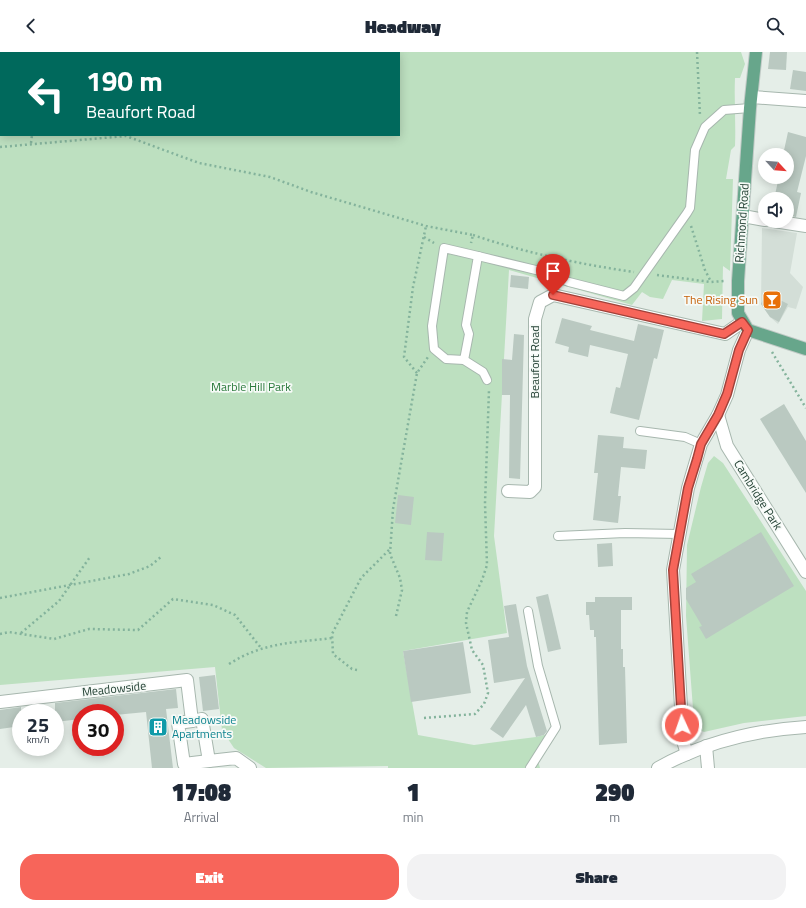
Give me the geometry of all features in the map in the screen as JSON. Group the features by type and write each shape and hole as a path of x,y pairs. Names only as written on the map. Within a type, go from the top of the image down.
{"main road":[{"name":"Richmond Road","path":"745,326 738,313 738,281 756,52"},
{"path":"745,326 762,336 806,349"}],"street":[{"path":"751,102 806,101"},
{"path":"742,216 758,219"},
{"path":"794,224 806,226"},
{"name":"Beaufort Road","path":"508,491 530,492 535,487 535,319 540,302 553,295 724,334 745,326"},
{"path":"687,754 683,740 673,570 688,488 701,444 718,415 727,394 745,326"},
{"name":"Cambridge Park","path":"718,415 727,446 806,572"},
{"name":"Meadowside","path":"0,702 187,680 192,721"},
{"path":"209,761 202,719 178,723 184,764 236,758 250,768"},
{"path":"658,768 706,746 769,731 806,727"},
{"path":"706,746 708,768"}],"lane":[{"path":"487,380 483,372 464,360 446,359 434,349 432,326 444,248 540,271 569,282 624,296 634,288 690,208 695,150 705,127 724,110 751,102"},
{"path":"464,360 469,334 466,325 478,256"},
{"path":"640,431 685,437 701,444"},
{"path":"558,536 625,533 679,534"},
{"path":"528,610 538,666 556,727 530,768"}],"path":[{"path":"697,52 700,120 705,127"},
{"path":"31,143 32,136"},
{"path":"0,147 31,143 126,136 199,163 270,177 311,192 426,226 473,235 523,251 588,265 644,273 711,282 738,281"},
{"path":"687,213 705,270 711,282"},
{"path":"417,373 404,357 413,287 426,226"},
{"path":"469,254 473,235"},
{"path":"762,336 806,408"},
{"path":"396,616 402,590 400,578 390,554 393,509 417,373 434,349"},
{"path":"424,718 475,714 484,704 488,693 483,665 472,650 466,623 466,612 482,580 487,565 485,503 490,393 487,380"},
{"path":"357,670 352,669 333,654 332,634 362,578 391,549"},
{"path":"21,634 59,601 72,585 90,557"},
{"path":"0,598 129,574 150,566 161,557"},
{"path":"0,634 9,632 54,638 89,629 138,630 173,599 214,605 235,615 261,648"},
{"path":"229,664 244,655 269,645 332,638"}],"shaded area":[{"path":"762,228 797,233 790,273 803,287 796,309 788,307 778,324 770,317 761,304"}],"green space":[{"name":"Marble Hill Park","path":"400,52 741,52 745,64 740,78 735,78 735,146 731,150 726,179 733,179 730,271 723,266 722,319 702,321 704,284 672,280 663,299 650,297 642,292 632,305 509,270 494,536 507,633 403,651 418,735 474,745 536,737 548,734 536,753 540,768 388,768 388,766 266,768 234,748 222,730 215,667 0,685 0,136 400,136"},
{"path":"714,456 723,463 806,591 806,716 744,723 704,732 698,729 694,722 686,616 687,545 708,463"}],"building":[{"path":"770,52 787,52 786,70 768,69"},
{"path":"793,70 806,72 806,91 790,89"},
{"path":"788,132 806,137 806,156 797,192 801,193 796,217 794,217 794,192 776,192 777,184 794,184 794,148 785,148"},
{"path":"511,275 529,277 528,289 510,287"},
{"name":"The Rising Sun","path":"766,293 788,304 779,322 770,317 761,304"},
{"path":"562,318 592,326 590,330 634,341 638,324 664,330 657,359 654,358 639,420 610,413 616,387 620,388 628,354 590,345 588,357 568,352 569,347 555,343"},
{"path":"514,334 524,335 520,479 509,478 510,395 502,395 502,359 512,360"},
{"path":"784,404 806,441 806,493 760,419"},
{"path":"598,435 624,437 623,448 647,450 645,469 621,467 618,496 621,496 618,523 593,520 598,473 594,473"},
{"path":"398,495 414,497 411,525 395,523"},
{"path":"427,532 444,533 442,561 425,560"},
{"path":"761,532 794,586 706,639 699,627 702,626 686,599 686,588 696,582 691,574"},
{"path":"612,543 613,566 598,567 597,544"},
{"path":"548,594 561,649 548,652 536,597"},
{"path":"595,597 632,597 632,610 621,610 621,649 623,649 623,667 625,667 627,743 599,745 596,637 594,637 594,630 590,630 589,615 586,615 586,602 595,602"},
{"path":"516,604 527,666 547,731 544,735 536,737 526,705 503,738 490,729 525,678 494,683 488,640 509,637 504,606"},
{"path":"463,642 471,693 411,702 403,651"},
{"path":"215,675 219,709 203,711 199,677"},
{"name":"Meadowside Apartments","path":"176,689 178,708 166,709 173,768 152,768 146,712 124,714 124,704 72,704 72,720 64,721 64,704 55,703"},
{"path":"12,708 12,727 0,729 0,710"}],"place":[{"name":"The Rising Sun","path":"772,300"},
{"name":"Meadowside Apartments","path":"158,727"}],"route":[{"path":"553,295 724,334 742,322 748,330 739,350 727,394 718,415 701,444 688,488 673,570 682,725"}]}
